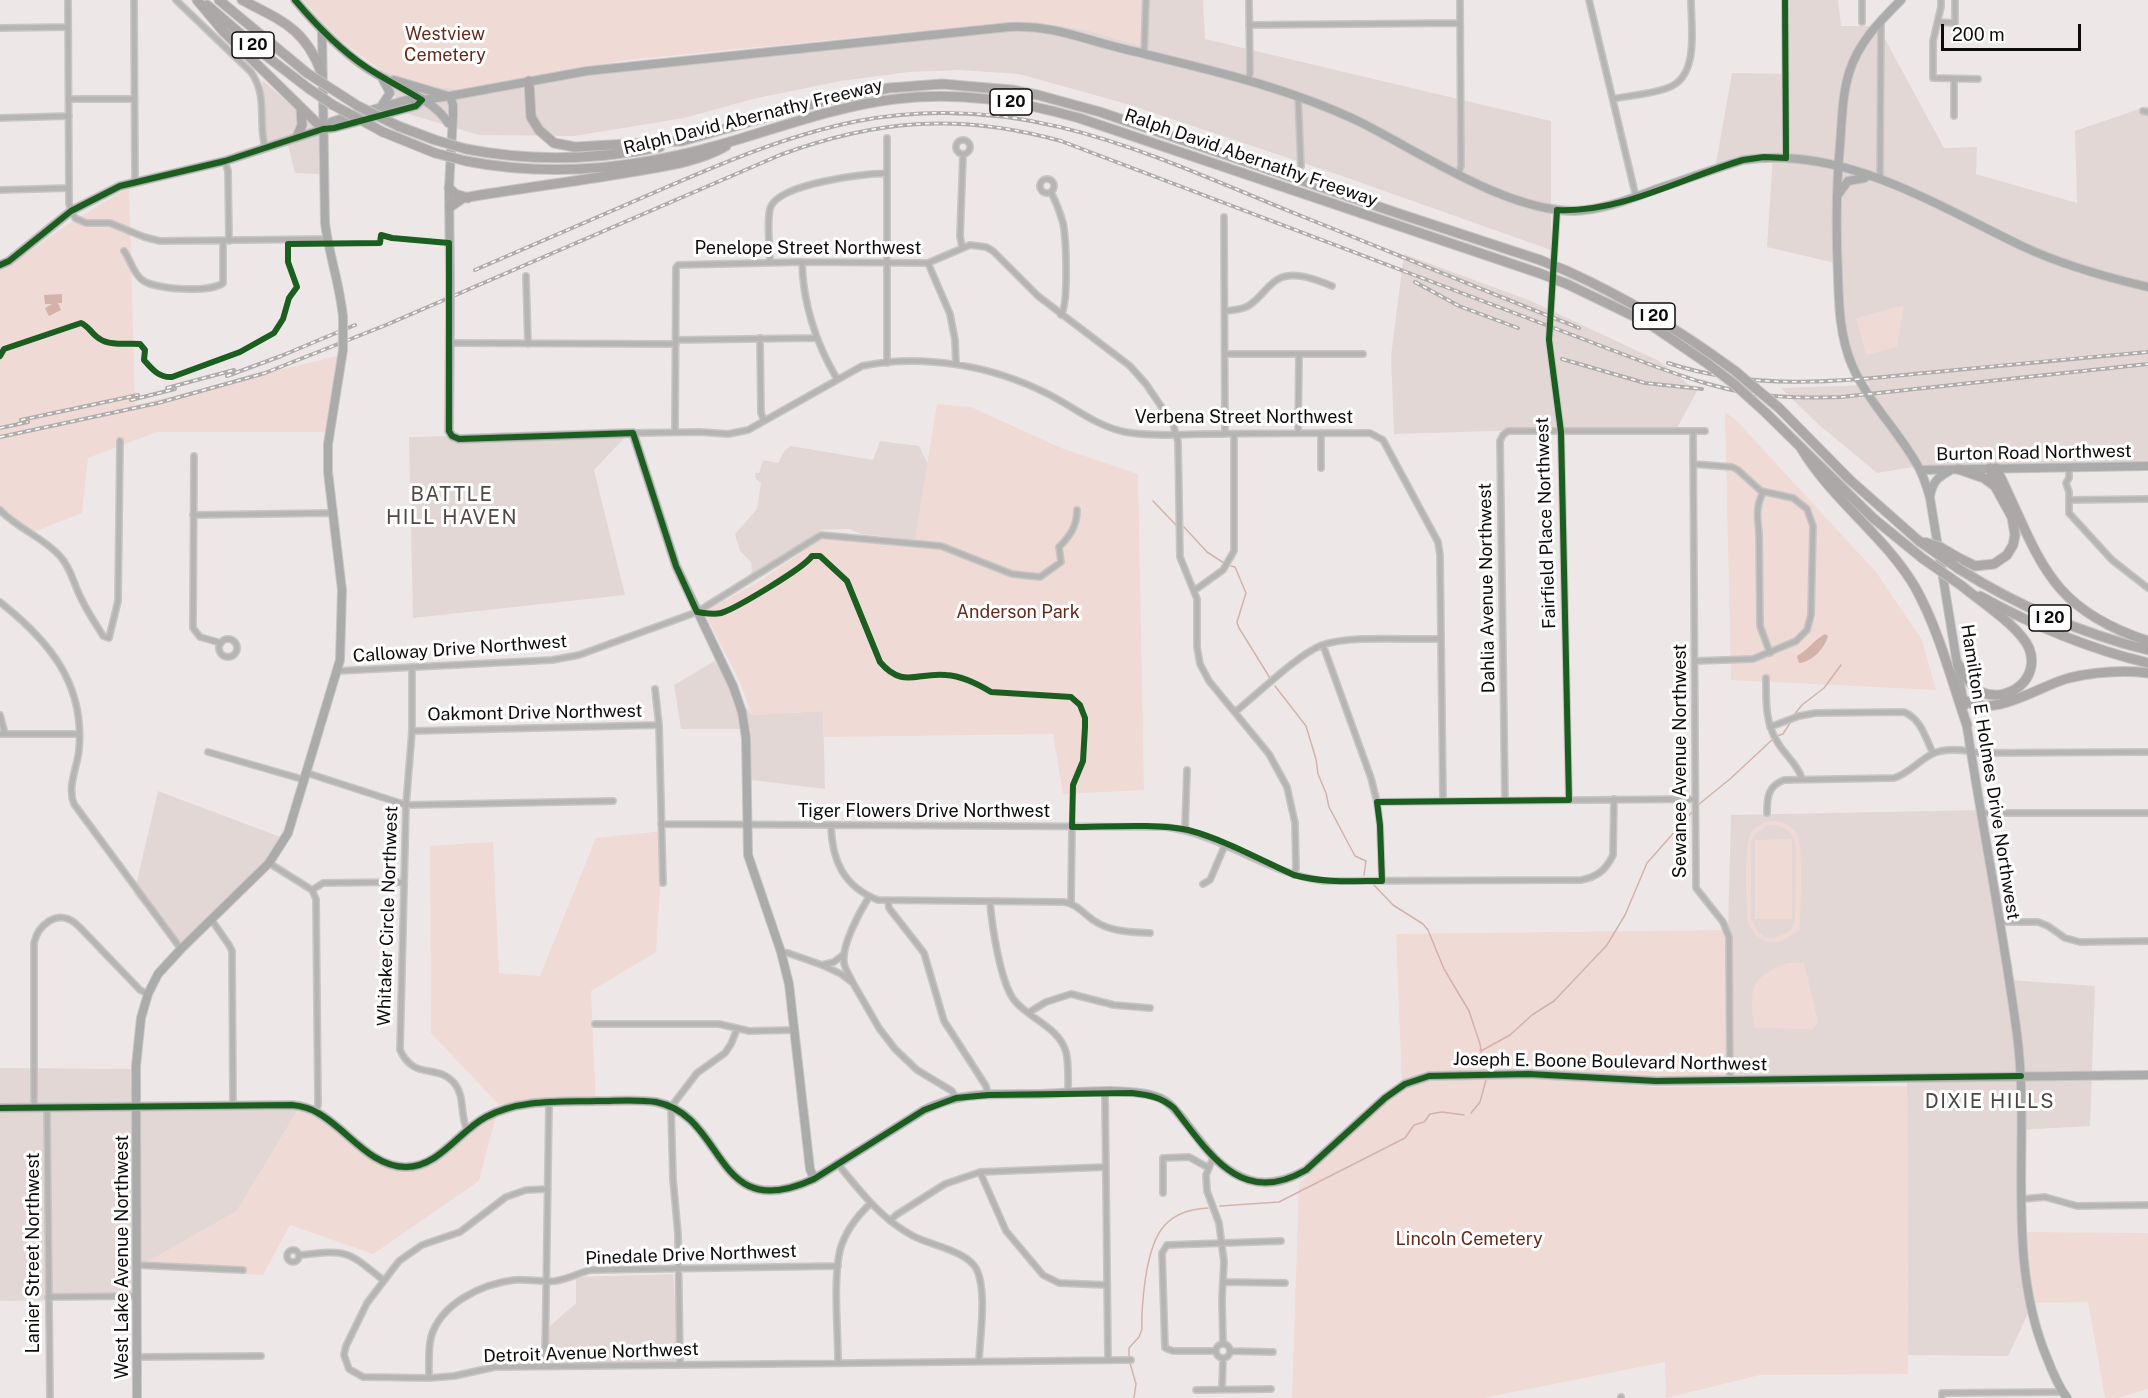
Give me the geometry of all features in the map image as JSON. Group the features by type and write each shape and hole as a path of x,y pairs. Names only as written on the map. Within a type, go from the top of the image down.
{"highway":[{"name":"Ralph David Abernathy Freeway","path":"199,0 308,88 333,105 383,132 435,153 466,161 518,169 586,170 639,163 734,141 796,120 886,100 937,96 1005,100 1055,111 1101,124 1567,284 1648,323 1708,364 1734,384 1801,448"},
{"path":"199,0 223,31 323,129"},
{"name":"Ralph David Abernathy Freeway","path":"219,0 307,73 358,106 398,126 435,140 466,149 515,157 573,159 631,153 849,95 905,86 964,85 1012,90 1068,102 1540,260 1600,286 1671,326 1735,371 1779,408 1850,480 1919,541"},
{"path":"242,0 280,19 298,33 315,54 322,74"},
{"path":"528,81 531,117 543,134 559,144 580,147 682,141"},
{"path":"297,137 302,125 301,108"},
{"path":"450,207 459,200 468,198 612,176 676,163 717,152 734,141"},
{"path":"449,188 455,194 468,198"},
{"path":"1801,448 1813,468 1895,560 1915,587 1942,645 1966,722"},
{"name":"I 20","path":"1801,448 1873,518 1922,558 1962,586 2059,634 2090,646 2148,663"},
{"path":"1919,541 1941,547 1972,565 1982,567 1998,562 2009,552 2014,541 2014,524 1995,486 1993,468"},
{"path":"1993,468 2040,562 2057,587 2090,615 2119,630 2148,641"},
{"path":"1956,469 1984,478 1995,486"},
{"name":"I 20","path":"1919,541 1996,591 2055,620 2097,636 2148,650"},
{"path":"1958,664 1974,687 1992,695 2003,695 2014,691 2023,684 2031,667 2028,647 2014,627 1962,586"},
{"path":"1964,700 1978,706 1998,705 2043,686 2086,674 2148,673"},
{"path":"1966,722 1970,711 1978,706"}],"main road":[{"path":"295,0 347,53 381,77 438,110 448,123"},
{"name":"Hamilton E Holmes Drive Northwest","path":"1901,0 1881,20 1860,48 1849,73 1843,98 1836,198 1840,311 1847,351 1864,389 1921,470 1930,498 1982,813 2019,1059 2024,1261 2030,1305 2043,1349 2065,1395"},
{"path":"323,129 331,122 409,99 422,100 450,96 623,66 1009,27 1040,27 1060,30 1248,80 1298,96 1361,123 1458,174 1525,202 1557,210 1593,209 1636,197 1743,160 1764,157 1786,158 1838,167 1878,178 1917,194 2046,256 2097,274 2148,286"},
{"name":"West Lake Avenue Northwest","path":"137,1398 137,1044 141,1018 148,994 158,974 269,863 288,833 338,671 342,590 328,472 328,444 343,350 343,317 339,286 327,239 322,30"},
{"path":"381,77 450,96"},
{"path":"381,77 390,93 381,107"},
{"path":"450,96 447,110 451,134"},
{"path":"450,96 453,105 449,188 449,431 452,436 459,439 633,434 676,566 733,686 742,712 746,738 748,855 750,867 781,952 789,984 810,1169 814,1179"},
{"path":"0,265 9,261 71,211 98,196 135,181 225,161 323,129 416,106 422,100"},
{"path":"322,105 329,114 343,118"},
{"path":"323,129 335,131 410,111 438,110"},
{"path":"1836,198 1848,181 1858,178 1878,178"},
{"name":"Burton Road Northwest","path":"1921,470 2148,466"},
{"path":"1930,498 1935,481 1956,469"},
{"path":"2019,1059 2028,1070 2039,1076 2027,1085 2021,1095 2013,1084 2000,1077 2013,1070 2019,1059"},
{"name":"Joseph E. Boone Boulevard Northwest","path":"0,1108 292,1105 316,1112 370,1154 401,1166 416,1166 430,1160 466,1130 505,1109 549,1102 646,1101 671,1107 694,1123 726,1169 746,1184 763,1190 784,1190 814,1179 924,1110 956,1098 988,1095 1105,1092 1149,1095 1167,1102 1174,1108 1213,1158 1229,1171 1254,1181 1279,1182 1306,1170 1385,1098 1405,1084 1429,1076 1529,1074 1656,1082 2148,1076"}],"street":[{"path":"68,0 69,189 71,211 75,218 82,222 110,223 160,241 327,239"},
{"path":"134,0 135,181"},
{"path":"176,0 251,72 258,82 265,147"},
{"path":"1144,54 1146,0"},
{"path":"1248,80 1250,73 1249,0"},
{"path":"1458,174 1461,166 1460,0"},
{"path":"1589,0 1636,197"},
{"path":"1613,99 1670,87 1680,82 1687,73 1691,60 1690,0"},
{"path":"1785,0 1786,158"},
{"path":"1862,0 1862,22"},
{"path":"1941,0 1932,49 1933,78 1978,79"},
{"path":"1938,22 1955,23 1955,0"},
{"path":"1878,178 1881,20"},
{"path":"1249,25 1460,23"},
{"path":"0,28 69,27"},
{"path":"1954,79 1954,116"},
{"path":"1298,96 1301,165"},
{"path":"69,99 134,99"},
{"path":"0,117 69,116"},
{"path":"887,138 887,363"},
{"path":"963,154 960,236 962,247 977,245 993,251 1038,296 1130,366 1154,395 1177,434 1180,557 1197,599 1197,647 1200,664 1209,681 1269,754 1287,787 1295,823 1296,868 1294,875"},
{"path":"124,251 137,275 147,284 179,289 210,288 223,283 228,171 225,161"},
{"path":"770,262 770,213 776,201 803,187 831,179 857,174 887,173"},
{"path":"0,190 69,189"},
{"path":"1050,192 1061,215 1065,235 1066,305 1061,315"},
{"name":"Fairfield Place Northwest","path":"1557,210 1549,340 1561,432 1569,800"},
{"path":"1224,217 1226,434"},
{"name":"Penelope Street Northwest","path":"676,342 676,268 680,264 928,263 962,247"},
{"path":"802,262 805,299 825,359 837,379"},
{"path":"928,263 950,314 955,340 956,364"},
{"path":"526,276 528,344"},
{"path":"1225,311 1249,305 1268,285 1287,276 1309,278 1332,286"},
{"path":"760,338 761,412 764,421"},
{"path":"449,343 676,342 817,338"},
{"path":"675,432 676,342"},
{"path":"1225,354 1364,354"},
{"path":"1298,433 1299,354"},
{"name":"Verbena Street Northwest","path":"633,434 736,433 748,430 862,366 887,363 956,364 989,370 1022,381 1092,420 1113,429 1138,434 1370,433 1377,435 1383,440 1438,542 1442,639 1443,801"},
{"name":"Dahlia Avenue Northwest","path":"1504,800 1500,441 1508,431 1561,432"},
{"name":"Sewanee Avenue Northwest","path":"1693,431 1696,888 1723,922 1729,937 1730,1081"},
{"path":"1561,432 1705,431"},
{"path":"1321,433 1321,468"},
{"path":"1195,591 1223,570 1234,551 1233,434"},
{"path":"0,510 8,519 61,557 82,602 106,638 111,635 118,601 120,441"},
{"path":"194,456 193,628 200,637 221,644"},
{"path":"1693,464 1732,467 1763,492 1786,495 1800,501 1807,509 1812,526 1810,623 1803,635 1796,641 1753,659 1695,661"},
{"path":"2069,467 2071,483 2068,492 2069,513 2112,560 2145,586 2148,578"},
{"path":"1763,492 1756,510 1759,532 1760,626 1770,652"},
{"path":"2069,500 2148,499"},
{"name":"Calloway Drive Northwest","path":"338,671 565,658 697,612 815,538 828,534 941,546 1012,574 1040,577 1061,562 1059,547 1072,532 1077,510"},
{"path":"194,515 334,513"},
{"path":"0,602 36,633 61,667 76,707 79,734 77,765 71,791 74,804 181,949"},
{"path":"1235,712 1304,656 1323,645 1346,640 1442,639"},
{"path":"1323,645 1371,778 1377,802 1382,881"},
{"name":"Whitaker Circle Northwest","path":"412,667 412,731 406,806 400,1050 404,1059 413,1067 441,1074 454,1083 461,1095 462,1120 466,1130"},
{"path":"1766,678 1766,709 1770,727 1778,744 1800,772 1802,779"},
{"path":"655,689 659,725 663,883"},
{"path":"1770,727 1799,716 1816,713 1904,712 1918,721 1933,753"},
{"path":"0,715 3,734 79,734"},
{"name":"Oakmont Drive Northwest","path":"412,731 659,725"},
{"path":"1767,813 1767,796 1773,786 1784,780 1894,778 1908,772 1933,753 1963,748 1980,753 2148,752"},
{"path":"208,752 306,776 406,806 613,801"},
{"path":"1185,830 1187,770"},
{"path":"1377,802 1695,798"},
{"name":"Tiger Flowers Drive Northwest","path":"662,824 1165,827 1185,830 1294,875 1324,881 1581,880 1591,878 1604,870 1613,855 1614,799"},
{"path":"1982,813 2148,813"},
{"path":"831,826 831,847 837,864 858,889 869,897 888,902 1071,903 1108,928 1126,932 1150,933"},
{"path":"1071,903 1072,827"},
{"path":"1203,884 1210,880 1225,845"},
{"path":"269,863 312,890 316,899 316,1112"},
{"path":"312,890 322,883 404,882"},
{"path":"869,897 860,911 844,953 844,967 879,1028 895,1049 917,1070 952,1091 956,1098"},
{"path":"888,902 889,908 924,953 944,1021 986,1086 988,1095"},
{"path":"990,902 1005,982 1014,999 1028,1014 1054,1034 1063,1045 1067,1058 1068,1093"},
{"path":"34,1108 34,943 36,934 42,925 58,918 75,922 141,990 148,994"},
{"path":"211,920 231,951 233,1105"},
{"path":"1999,922 2038,922 2065,938 2080,942 2148,941"},
{"path":"781,952 822,965 853,983"},
{"path":"822,965 834,962 844,953"},
{"path":"1028,1014 1046,1002 1071,994 1114,1005 1150,1008"},
{"path":"595,1024 719,1024 749,1031 795,1030"},
{"path":"680,1364 678,1234 673,1179 671,1107 697,1073 725,1053 736,1029"},
{"path":"1105,1092 1108,1359"},
{"path":"546,1366 549,1102"},
{"name":"Lanier Street Northwest","path":"47,1107 50,1398"},
{"path":"1163,1193 1163,1158 1189,1157 1209,1168"},
{"path":"1213,1158 1206,1175 1207,1191 1219,1223 1224,1262 1223,1344"},
{"path":"837,1163 871,1203 890,1221 916,1237 965,1257 975,1267 982,1290 979,1360"},
{"path":"890,1221 945,1184 980,1172 1106,1167"},
{"path":"980,1172 1006,1231 1044,1275 1059,1283 1107,1285"},
{"name":"Detroit Avenue Northwest","path":"548,1189 526,1190 506,1197 460,1232 422,1245 399,1261 367,1303 346,1346 346,1365 354,1373 363,1377 429,1378 454,1376 495,1367 1129,1360"},
{"path":"2022,1199 2045,1197 2077,1206 2148,1205"},
{"path":"838,1362 838,1266 841,1248 847,1233 862,1211 871,1203"},
{"path":"1216,1351 1173,1352 1165,1348 1162,1253 1167,1245 1281,1241"},
{"path":"300,1255 346,1253 356,1258 383,1280"},
{"path":"137,1265 243,1270"},
{"name":"Pinedale Drive Northwest","path":"429,1378 429,1352 432,1336 440,1319 451,1306 464,1298 500,1283 517,1280 562,1280 591,1270 838,1266"},
{"path":"1223,1282 1285,1283"},
{"path":"48,1297 137,1296"},
{"path":"1216,1351 1217,1347 1223,1344"},
{"path":"1223,1344 1227,1345 1230,1351"},
{"path":"1216,1351 1223,1358"},
{"path":"1223,1358 1230,1351"},
{"path":"1230,1351 1273,1352"},
{"path":"137,1358 261,1356"},
{"path":"1222,1389 1223,1358"},
{"path":"1196,1390 1271,1389"},
{"path":"1942,1396 2065,1395"}],"shaded area":[{"path":"1141,0 1203,0 1205,39 1551,121 1551,250 1342,176 1127,104 1019,74 959,70 909,72 841,81 757,98 684,118 574,136 479,135 405,113 379,69 426,86 459,89 573,73 866,41 1056,25 1087,30 1141,46"},
{"path":"1789,0 1838,0 1841,26 1878,26 1944,148 1977,147 1976,174 2077,203 2075,131 2148,106 2148,467 1919,466 1877,473 1818,424 1781,388 1870,385 1845,362 1838,316 1839,264 1767,247 1773,154 1715,169 1732,73 1787,74"},
{"path":"262,80 310,121 320,133 320,174 295,173 288,145 268,151 265,141"},
{"path":"1404,254 1531,301 1659,361 1697,391 1677,428 1394,434 1391,356"},
{"path":"62,294 62,303 58,303 61,310 49,316 45,308 52,304 45,304 44,295"},
{"path":"630,432 594,470 625,595 413,618 409,437"},
{"path":"880,441 919,446 929,466 916,540 861,534 849,529 821,530 747,580 752,571 751,562 740,551 735,534 757,509 761,483 756,479 755,473 759,473 763,460 778,463 785,450 791,446 873,460"},
{"path":"1825,634 1828,636 1821,650 1809,660 1799,663 1797,656"},
{"path":"718,659 731,688 752,715 823,711 825,789 744,779 741,729 681,729 674,685"},
{"path":"158,791 286,839 268,865 180,946 134,894"},
{"path":"1981,810 2010,980 2095,986 2090,1126 2019,1130 2021,1232 2033,1303 2008,1356 1908,1355 1907,1077 1729,1078 1728,930 1731,815"},
{"path":"0,1068 134,1069 139,1108 299,1108 237,1211 137,1268 131,1299 0,1301"},
{"path":"673,1274 680,1362 540,1362 542,1333 576,1303 576,1277"}],"green space":[{"name":"Westview Cemetery","path":"303,0 1141,0 1142,46 1087,30 1011,22 627,60 459,89 426,86 379,69 344,43"},
{"path":"129,187 135,405 341,355 330,432 157,432 88,458 82,513 26,535 0,513 0,267 17,260 67,225"},
{"path":"1904,305 1897,347 1866,355 1856,318"},
{"name":"Anderson Park","path":"937,404 971,407 1061,448 1138,474 1144,790 1063,794 1053,734 824,737 823,711 752,715 740,682 704,612 760,581 823,538 914,545"},
{"path":"1725,412 1736,420 1876,572 1922,640 1936,690 1731,680"},
{"path":"1769,822 1784,823 1795,831 1799,841 1801,866 1800,930 1778,942 1767,941 1757,936 1748,922 1746,864 1748,842 1756,827","holes":["1768,825 1783,827 1790,832 1796,846 1795,922 1788,933 1773,938 1765,937 1758,932 1751,919 1751,842 1756,833"]},
{"path":"664,831 656,952 591,991 596,1106 533,1102 499,1105 431,1033 430,846 493,842 499,973 540,976 596,838"},
{"path":"1792,839 1792,919 1755,919 1755,840"},
{"name":"Lincoln Cemetery","path":"1728,930 1729,1078 1632,1077 1629,1085 1656,1087 1907,1086 1908,1374 1760,1375 1666,1398 1665,1362 1483,1398 1292,1398 1299,1184 1402,1082 1396,934"},
{"path":"1788,963 1804,963 1818,1022 1813,1029 1754,1028 1752,1003 1755,986 1766,973"},
{"path":"499,1105 479,1181 373,1254 290,1225 263,1275 137,1268 237,1211 299,1108 337,1120 380,1162 411,1167 435,1155"},
{"path":"2021,1232 2148,1233 2148,1389 2117,1398 2105,1398 2088,1302 2033,1303"}],"waterway":[{"path":"1153,501 1176,525"},
{"path":"1184,527 1207,552 1224,563"},
{"path":"1231,566 1235,567 1246,593 1237,622 1239,628 1270,678"},
{"path":"1793,716 1802,705 1824,688 1841,665"},
{"path":"1275,686 1306,726 1329,807 1355,856 1366,861 1364,875"},
{"path":"1777,736 1783,734 1790,723"},
{"path":"1698,805 1773,739"},
{"path":"1480,1050 1510,1035 1532,1015 1554,1001 1607,945 1625,915 1647,863 1693,811"},
{"path":"1374,885 1393,905 1423,924 1428,930 1444,969 1469,1011 1480,1044 1484,1070"},
{"path":"1471,1113 1480,1102 1486,1080"},
{"path":"1220,1206 1279,1202 1405,1138 1414,1125 1424,1122 1430,1114 1442,1112 1464,1115"},
{"path":"1129,1358 1129,1348 1139,1337 1142,1329 1147,1266 1155,1241 1169,1221 1192,1210 1208,1208"},
{"path":"1130,1363 1136,1384 1134,1398"}],"railway":[{"path":"475,270 703,171 805,134 858,121 917,114 973,114 1028,120 1080,132 1132,148 1579,328"},
{"path":"0,437 158,403 265,373 386,325 780,155 851,134 885,127 919,124 988,126 1061,141 1654,366 1736,391 1782,397 1841,397 2148,364"},
{"path":"1415,282 1459,306 1518,328"},
{"path":"227,376 355,325"},
{"path":"1668,363 1734,378 1801,382 1834,381 2148,352"},
{"path":"1562,359 1645,383 1702,389"},
{"path":"167,388 234,370"},
{"path":"131,400 175,389"},
{"path":"21,420 138,395"},
{"path":"0,428 28,422"}],"cycle path":[{"path":"0,265 9,261 71,211 120,186 225,161 323,129 416,106 422,100 356,60 337,44 295,0"},
{"path":"0,356 4,349 81,323 104,341 140,344 145,350 144,360 150,367 160,374 172,377 240,352 274,333 283,319 289,298 297,287 288,262 288,244 380,243 381,235 449,243 449,431 452,436 459,439 633,433 676,566 697,612 715,614 729,610 783,578 812,556 820,556 847,581 880,662 896,675 911,678 952,676 969,681 991,692 1071,697 1080,705 1085,718 1083,761 1073,785 1072,827 1146,826 1188,830 1228,844 1305,878 1382,881 1377,802 1569,800 1561,432 1549,340 1557,210 1604,206 1628,200 1743,160 1764,157 1786,158 1785,0"},
{"path":"0,1108 295,1105 309,1109 329,1120 359,1146 381,1161 406,1167 429,1161 476,1123 512,1107 554,1102 649,1101 679,1111 697,1127 738,1179 756,1189 781,1190 814,1179 924,1110 956,1098 988,1095 1132,1093 1154,1097 1169,1104 1200,1142 1229,1170 1245,1179 1263,1183 1283,1180 1306,1170 1385,1098 1405,1084 1429,1076 1529,1074 1656,1081 2021,1076"}],"district":[{"name":"BATTLE HILL HAVEN","path":"452,506"},
{"name":"DIXIE HILLS","path":"1990,1102"}]}
